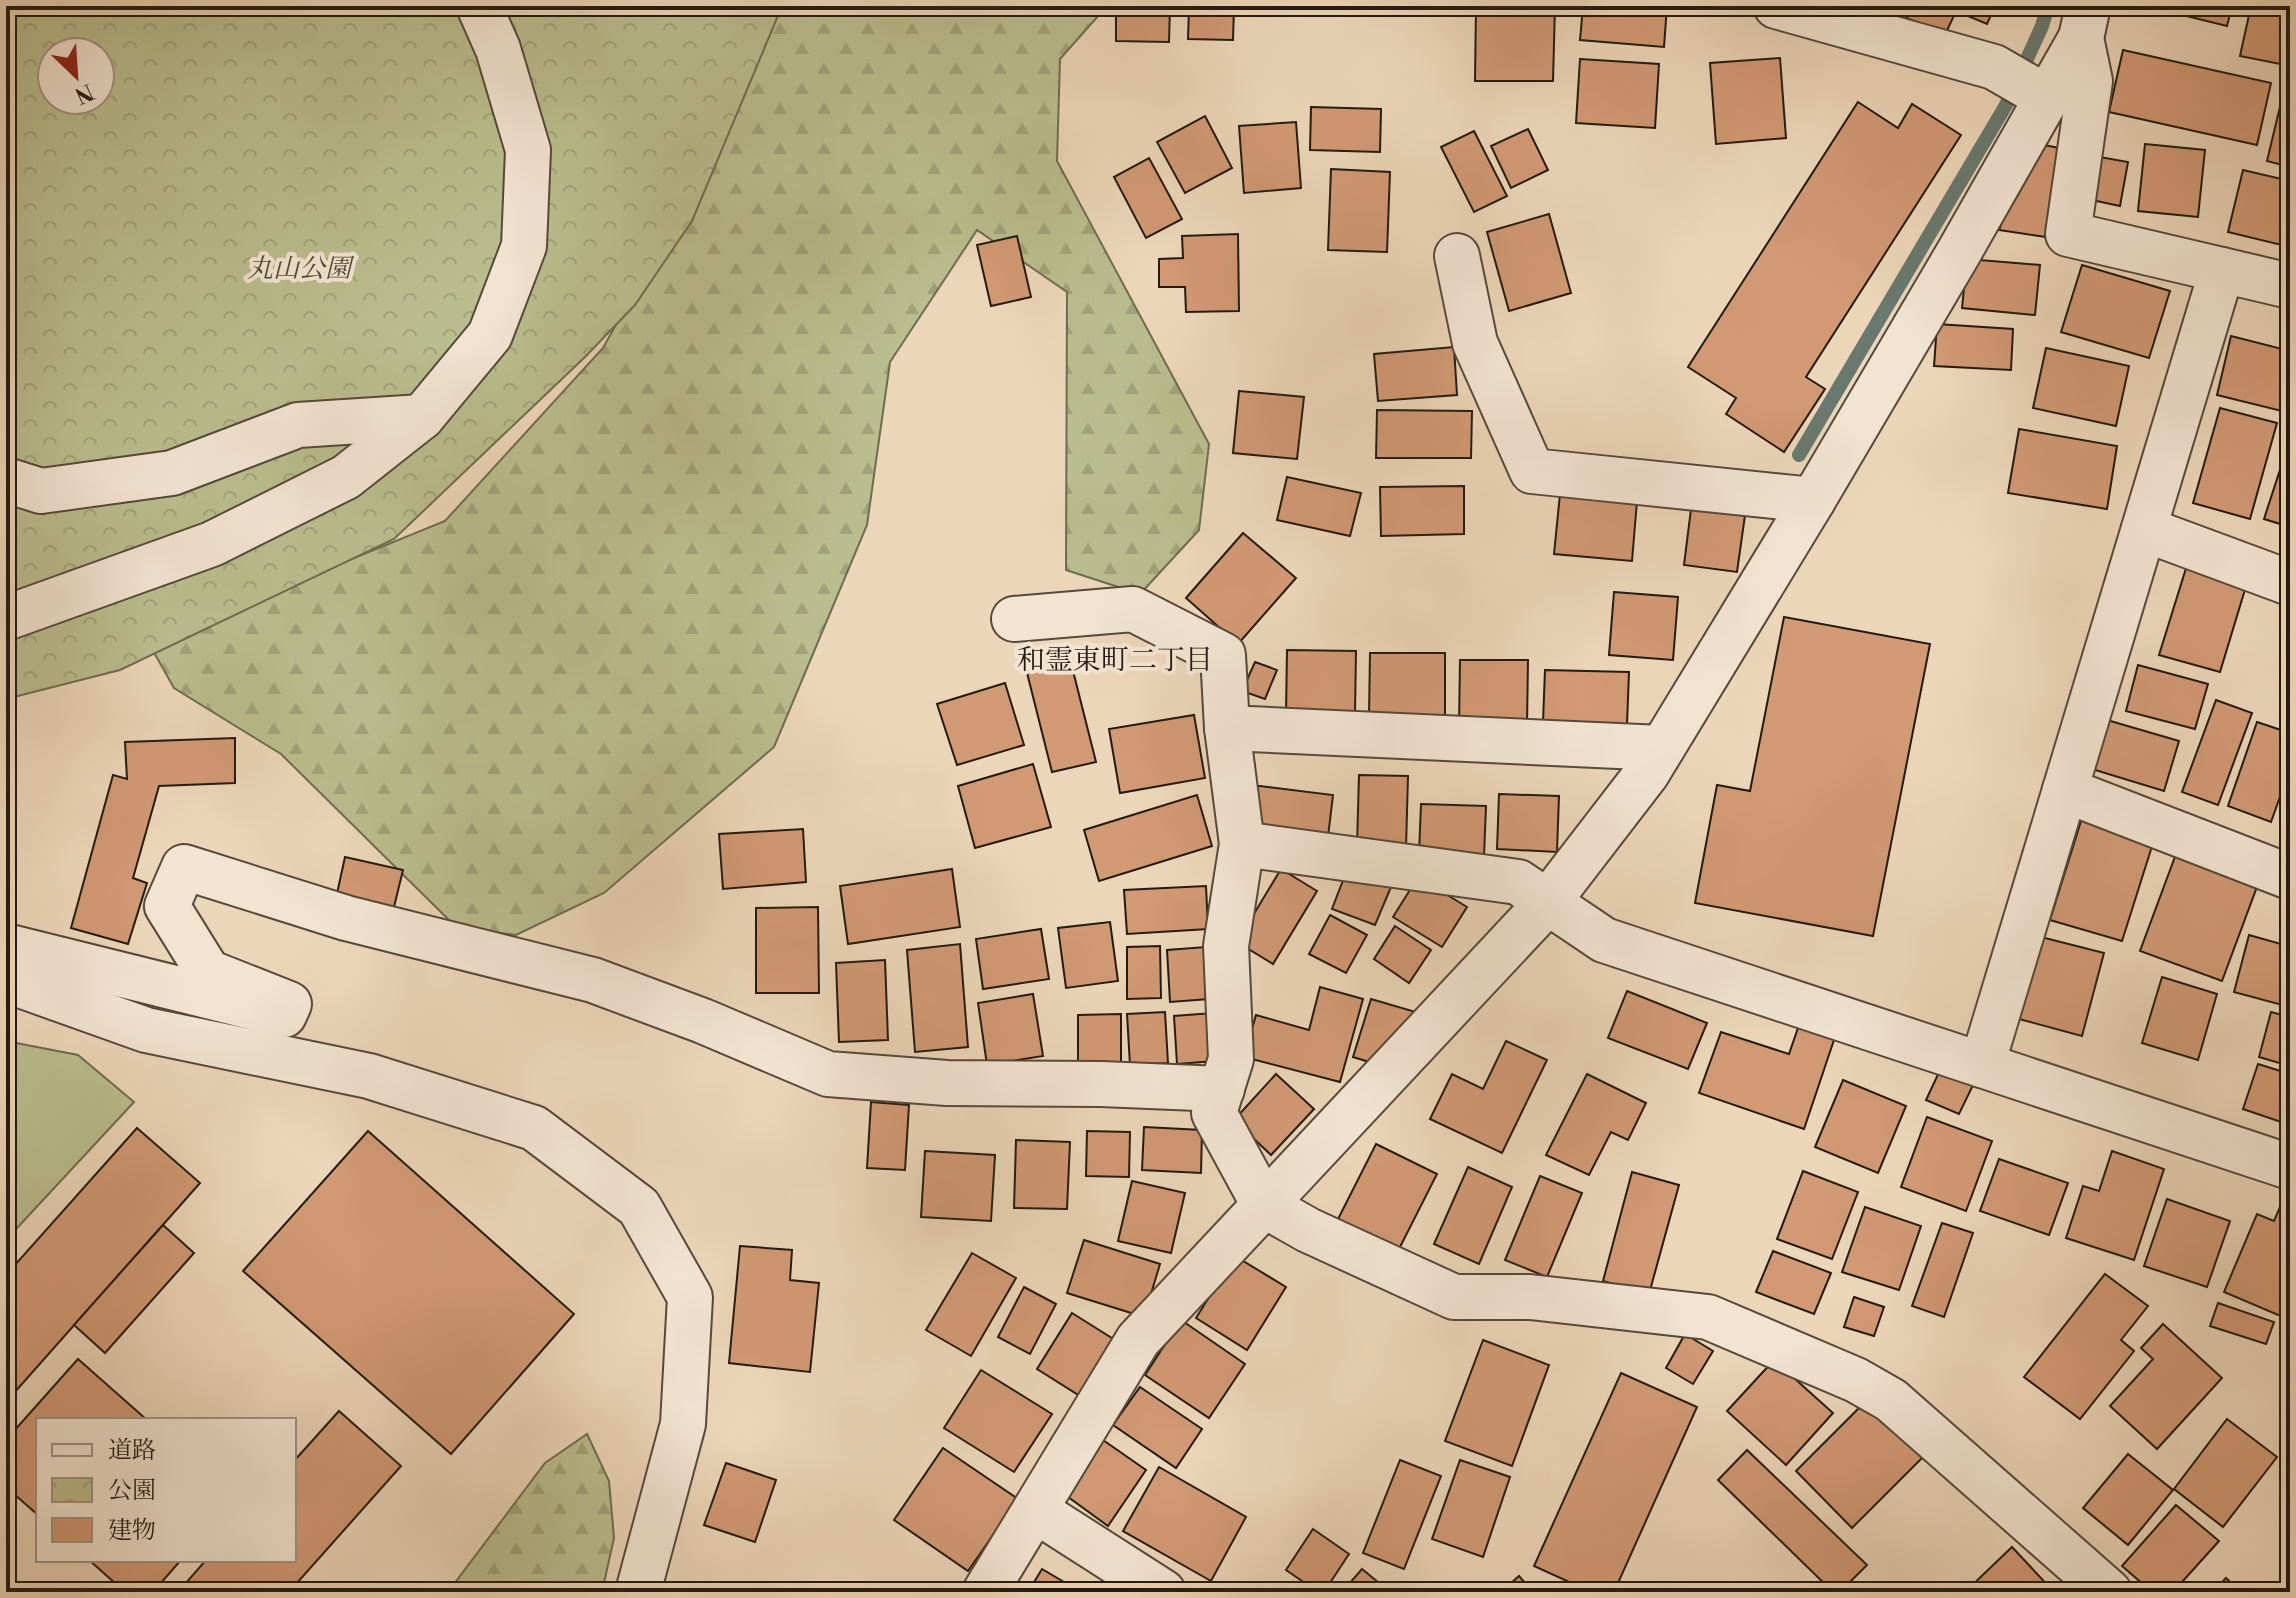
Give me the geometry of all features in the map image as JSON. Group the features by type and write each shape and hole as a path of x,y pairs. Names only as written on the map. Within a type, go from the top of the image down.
{"street":[{"path":"6,618 212,544 346,477 422,417 490,335 524,246 528,150 498,49 479,6"},
{"path":"1776,6 1994,67 2046,97"},
{"path":"985,1592 1138,1340 1547,903 1647,773 1959,252 2085,22"},
{"path":"2085,22 2090,81 2068,234 2290,286"},
{"path":"1457,256 1475,343 1532,471 1813,500"},
{"path":"1982,1065 2222,270"},
{"path":"6,480 41,491 172,473 298,425 422,417"},
{"path":"2144,529 2290,583"},
{"path":"1014,619 1133,609 1223,655 1227,728 1242,844 1226,946 1231,1059 1214,1113 1264,1205 1308,1230 1454,1297 1530,1297 1708,1317 1856,1380 1891,1400 2109,1592"},
{"path":"1227,728 1662,748"},
{"path":"2065,790 2290,877"},
{"path":"1242,844 1518,882 1604,940 2290,1167"},
{"path":"6,946 284,1015 289,1004 208,972 167,906 184,867 346,918 593,980 703,1021 828,1074 947,1083 1222,1089"},
{"path":"6,980 146,1030 369,1076 534,1128 639,1207 690,1297 683,1424 638,1592"},
{"path":"1035,1510 1163,1592"}],"green space":[{"name":"丸山公園","path":"6,6 782,6 692,221 635,305 585,357 394,539 120,670 6,699"},
{"path":"675,6 1107,6 1060,59 1057,161 1209,444 1199,530 1140,594 1066,570 1067,292 977,230 890,362 867,525 774,747 604,893 516,935 456,927 281,754 174,688 148,642 445,521 603,348 697,180"},
{"path":"6,1041 78,1055 134,1102 6,1240"},
{"path":"587,1434 609,1481 614,1538 602,1592 448,1592 545,1463"}],"building":[{"path":"1116,6 1170,6 1169,42 1116,41"},
{"path":"1189,6 1234,6 1233,40 1188,39"},
{"path":"1476,6 1555,6 1553,81 1475,81"},
{"path":"1583,6 1667,6 1664,47 1580,40"},
{"path":"1880,6 1995,6 1987,24 1956,11 1945,35"},
{"path":"2146,6 2232,6 2227,26"},
{"path":"2251,6 2290,6 2290,66 2240,56"},
{"path":"2123,50 2271,83 2257,145 2109,112"},
{"path":"1780,58 1786,138 1716,144 1710,63"},
{"path":"1580,59 1659,64 1655,128 1576,123"},
{"path":"2283,94 2290,96 2290,167 2267,161"},
{"path":"1858,102 1898,128 1912,104 1961,135 1806,377 1825,389 1784,452 1726,414 1736,398 1688,367"},
{"path":"1311,107 1381,109 1380,152 1310,150"},
{"path":"1205,116 1232,168 1185,193 1157,142"},
{"path":"1296,122 1301,188 1244,193 1239,126"},
{"path":"1528,129 1548,170 1511,188 1491,146"},
{"path":"1474,131 1507,196 1474,212 1441,147"},
{"path":"2033,143 2060,148 2046,237 1999,230"},
{"path":"2145,144 2205,150 2198,217 2138,211"},
{"path":"2094,156 2128,162 2120,206 2087,199"},
{"path":"1149,158 1182,219 1146,238 1114,177"},
{"path":"1331,169 1390,172 1387,252 1328,250"},
{"path":"2243,170 2290,181 2290,247 2228,232"},
{"path":"1549,214 1571,293 1509,311 1487,232"},
{"path":"1238,234 1239,311 1186,312 1185,287 1159,287 1159,259 1183,258 1182,236"},
{"path":"1017,236 1031,297 991,306 977,245"},
{"path":"1967,259 2040,265 2035,315 1962,308"},
{"path":"2082,265 2170,291 2149,358 2061,332"},
{"path":"1937,324 2013,329 2011,370 1934,366"},
{"path":"2231,336 2290,351 2290,413 2217,395"},
{"path":"1454,347 1457,395 1378,401 1374,354"},
{"path":"2046,348 2129,366 2116,426 2033,408"},
{"path":"1239,391 1304,397 1297,459 1233,453"},
{"path":"2220,408 2277,423 2250,519 2193,503"},
{"path":"1377,410 1472,411 1471,458 1376,458"},
{"path":"2019,429 2117,446 2107,509 2008,493"},
{"path":"2290,439 2290,527 2264,519"},
{"path":"1287,477 1361,493 1350,536 1277,520"},
{"path":"1464,486 1464,534 1381,536 1380,487"},
{"path":"1560,494 1637,501 1632,561 1554,554"},
{"path":"1692,501 1746,508 1737,572 1684,565"},
{"path":"1243,533 1296,578 1238,644 1186,598"},
{"path":"2187,565 2247,583 2220,672 2159,655"},
{"path":"1614,592 1678,597 1673,660 1609,655"},
{"path":"1784,617 1930,644 1873,936 1695,903 1717,785 1750,791"},
{"path":"1067,647 1096,762 1052,772 1023,657"},
{"path":"1287,650 1356,651 1355,714 1286,714"},
{"path":"1370,653 1445,653 1445,716 1369,716"},
{"path":"1460,660 1528,660 1527,725 1459,725"},
{"path":"1255,662 1277,670 1265,699 1242,691"},
{"path":"2138,665 2208,684 2195,729 2126,711"},
{"path":"1545,670 1629,672 1627,725 1543,722"},
{"path":"1005,683 1024,745 957,765 937,704"},
{"path":"2216,700 2252,713 2218,805 2182,792"},
{"path":"1194,715 1205,778 1120,793 1109,729"},
{"path":"2107,720 2179,741 2164,791 2092,769"},
{"path":"2257,722 2290,733 2290,769 2271,822 2228,806"},
{"path":"235,738 235,783 159,786 133,878 147,883 128,944 71,928 113,775 127,779 125,742"},
{"path":"1033,764 1051,827 975,848 958,786"},
{"path":"1359,775 1408,776 1406,848 1357,846"},
{"path":"1251,785 1333,795 1327,845 1245,834"},
{"path":"1499,794 1559,796 1557,852 1497,849"},
{"path":"1197,795 1212,846 1099,881 1084,830"},
{"path":"1421,804 1486,806 1484,856 1419,854"},
{"path":"2082,818 2154,840 2122,941 2050,920"},
{"path":"803,829 806,882 723,889 719,834"},
{"path":"2176,854 2258,884 2222,981 2140,951"},
{"path":"345,857 403,870 393,911 336,898"},
{"path":"952,869 960,927 848,944 840,886"},
{"path":"1281,869 1317,891 1273,964 1237,942"},
{"path":"1347,870 1391,887 1375,925 1332,909"},
{"path":"1418,877 1467,907 1442,947 1393,917"},
{"path":"1206,886 1208,929 1127,934 1124,890"},
{"path":"818,907 819,993 756,993 756,908"},
{"path":"1330,915 1367,935 1346,973 1309,954"},
{"path":"1110,922 1118,981 1066,988 1058,928"},
{"path":"1395,926 1431,950 1409,983 1374,959"},
{"path":"1041,929 1049,979 983,989 976,939"},
{"path":"2249,935 2288,946 2290,938 2290,1007 2234,992"},
{"path":"2041,937 2104,953 2082,1036 2019,1019"},
{"path":"960,944 968,1047 915,1052 907,950"},
{"path":"1160,946 1161,998 1127,999 1127,947"},
{"path":"1206,947 1209,999 1170,1002 1167,950"},
{"path":"885,960 888,1040 839,1042 836,963"},
{"path":"2162,977 2217,994 2198,1060 2142,1043"},
{"path":"1320,987 1363,999 1340,1082 1244,1057 1256,1015 1309,1030"},
{"path":"1627,991 1707,1023 1688,1069 1608,1038"},
{"path":"1033,994 1043,1056 987,1065 978,1003"},
{"path":"1371,999 1419,1013 1376,1064 1353,1057"},
{"path":"1165,1012 1168,1063 1130,1065 1127,1014"},
{"path":"2271,1012 2290,1017 2290,1066 2259,1057"},
{"path":"1213,1013 1216,1061 1177,1064 1174,1016"},
{"path":"1121,1014 1121,1064 1078,1064 1078,1015"},
{"path":"1799,1025 1835,1037 1804,1129 1699,1093 1721,1032 1789,1054"},
{"path":"1506,1041 1547,1060 1502,1153 1430,1119 1452,1074 1483,1089"},
{"path":"2258,1064 2290,1074 2290,1105 2284,1123 2243,1109"},
{"path":"1941,1068 1974,1083 1959,1114 1926,1100"},
{"path":"1276,1074 1314,1109 1271,1155 1234,1120"},
{"path":"1587,1074 1646,1103 1628,1140 1611,1132 1589,1175 1546,1155"},
{"path":"1843,1080 1906,1106 1878,1173 1815,1147"},
{"path":"871,1102 909,1105 905,1170 867,1168"},
{"path":"1927,1117 1992,1141 1966,1211 1901,1187"},
{"path":"1144,1127 1202,1130 1201,1173 1142,1170"},
{"path":"137,1128 200,1183 6,1402 6,1275"},
{"path":"368,1131 574,1314 451,1454 243,1271"},
{"path":"1087,1131 1130,1132 1129,1177 1086,1176"},
{"path":"1016,1140 1070,1142 1067,1209 1014,1208"},
{"path":"1376,1144 1437,1174 1398,1251 1337,1221"},
{"path":"925,1151 995,1155 991,1221 921,1217"},
{"path":"2112,1151 2164,1169 2134,1260 2066,1238 2083,1186 2099,1191"},
{"path":"1999,1159 2068,1183 2049,1235 1980,1211"},
{"path":"1468,1167 1512,1187 1479,1264 1434,1244"},
{"path":"1803,1171 1858,1192 1832,1259 1777,1239"},
{"path":"1632,1172 1679,1185 1649,1294 1603,1281"},
{"path":"1540,1176 1582,1193 1547,1277 1505,1260"},
{"path":"1132,1181 1185,1193 1171,1253 1118,1241"},
{"path":"2289,1186 2290,1320 2224,1292 2257,1214 2274,1221"},
{"path":"2167,1199 2230,1221 2207,1287 2144,1266"},
{"path":"1865,1207 1921,1226 1899,1290 1842,1272"},
{"path":"1942,1223 1973,1233 1944,1317 1912,1306"},
{"path":"163,1225 194,1253 105,1353 74,1325"},
{"path":"1084,1240 1160,1264 1144,1317 1067,1293"},
{"path":"740,1246 792,1250 790,1280 819,1283 810,1372 729,1363"},
{"path":"1773,1251 1831,1273 1814,1314 1756,1292"},
{"path":"972,1253 1016,1278 971,1356 926,1330"},
{"path":"1235,1256 1286,1287 1247,1350 1196,1318"},
{"path":"2105,1274 2148,1306 2121,1340 2134,1351 2080,1419 2024,1377"},
{"path":"1024,1287 1056,1304 1030,1354 998,1337"},
{"path":"1854,1297 1884,1307 1874,1336 1844,1327"},
{"path":"2218,1303 2274,1322 2266,1344 2210,1326"},
{"path":"1072,1313 1115,1340 1080,1396 1037,1369"},
{"path":"1181,1320 1245,1364 1209,1418 1145,1375"},
{"path":"2163,1324 2222,1378 2157,1449 2110,1406 2153,1359 2141,1348"},
{"path":"1685,1334 1713,1351 1693,1384 1666,1368"},
{"path":"1483,1340 1549,1365 1512,1466 1445,1441"},
{"path":"78,1359 145,1418 36,1418 36,1513 6,1487 6,1440"},
{"path":"1774,1360 1833,1413 1786,1465 1727,1411"},
{"path":"981,1370 1052,1414 1014,1472 944,1428"},
{"path":"1621,1373 1697,1407 1614,1592 1591,1592 1534,1566"},
{"path":"1140,1387 1202,1429 1176,1468 1113,1425"},
{"path":"1871,1396 1928,1452 1852,1528 1796,1471"},
{"path":"339,1411 401,1466 289,1592 178,1592 204,1562 296,1562 296,1459"},
{"path":"2227,1419 2277,1457 2223,1527 2174,1489"},
{"path":"1103,1440 1146,1470 1108,1526 1064,1494"},
{"path":"943,1448 1018,1499 968,1571 894,1520"},
{"path":"1747,1450 1867,1565 1840,1592 1833,1592 1718,1480"},
{"path":"2128,1454 2173,1490 2128,1545 2083,1508"},
{"path":"1400,1460 1441,1476 1404,1569 1363,1553"},
{"path":"1460,1460 1510,1477 1483,1557 1432,1539"},
{"path":"726,1463 776,1480 755,1542 704,1525"},
{"path":"1159,1467 1246,1517 1211,1581 1123,1531"},
{"path":"2176,1505 2219,1541 2173,1592 2152,1592 2122,1566"},
{"path":"1313,1529 1349,1554 1324,1592 1318,1592 1286,1570"},
{"path":"2012,1547 2054,1592 1965,1592"},
{"path":"91,1562 179,1562 153,1592 125,1592"},
{"path":"1042,1569 1081,1592 1028,1592"},
{"path":"1362,1569 1390,1592 1342,1592"},
{"path":"1519,1576 1533,1592 1501,1592"},
{"path":"2226,1578 2241,1592 2213,1592"}],"waterway":[{"path":"1799,455 2006,105 2048,6"}],"district":[{"name":"和霊東町二丁目","path":"1115,659"}]}
